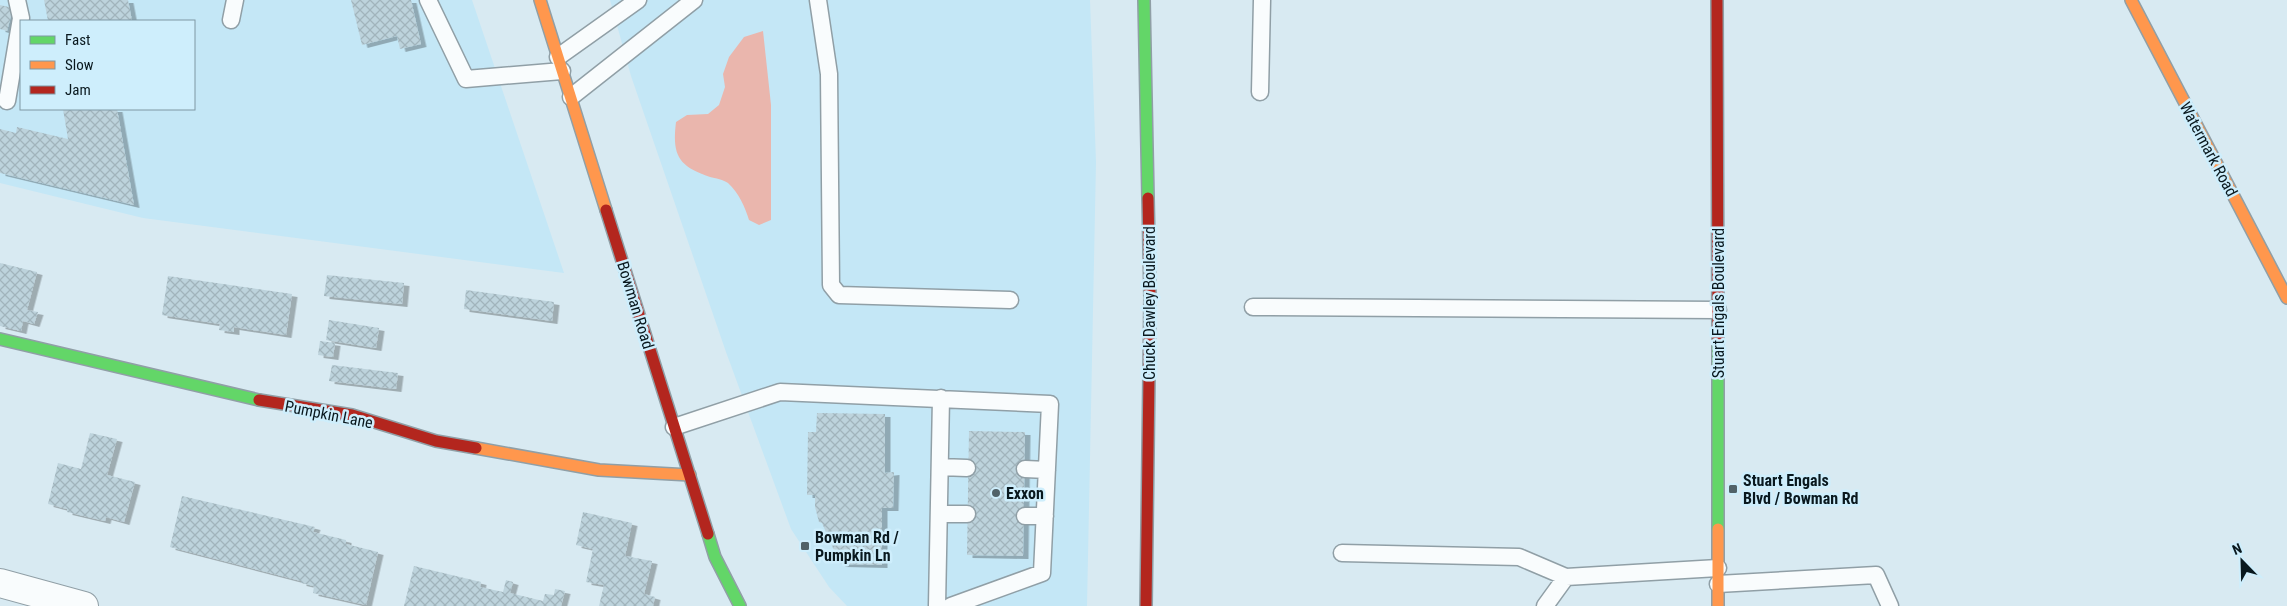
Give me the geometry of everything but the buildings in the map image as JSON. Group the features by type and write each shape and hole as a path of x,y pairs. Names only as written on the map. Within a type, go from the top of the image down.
{"street":[{"name":"Bowman Road","path":"540,0 715,557 740,606"},
{"name":"Chuck Dawley Boulevard","path":"1144,0 1150,297 1146,606"},
{"name":"Stuart Engals Boulevard","path":"1717,0 1718,606"},
{"name":"Watermark Road","path":"2130,0 2287,298"},
{"name":"Pumpkin Lane","path":"0,339 273,403 352,415 436,441 599,470 690,475"},
{"path":"0,583 84,606"}],"lane":[{"path":"17,0 21,20"},
{"path":"231,20 235,0"},
{"path":"428,0 466,79 560,64 638,0"},
{"path":"570,97 694,0"},
{"path":"818,0 829,74 831,285 839,295 1010,300"},
{"path":"1260,92 1262,0"},
{"path":"6,102 20,24"},
{"path":"1253,307 1718,310"},
{"path":"674,427 741,403 780,392 1050,404 1042,574 951,606"},
{"path":"937,606 941,398"},
{"path":"940,467 967,468"},
{"path":"1025,469 1047,470"},
{"path":"940,514 967,514"},
{"path":"1025,516 1045,516"},
{"path":"1342,553 1519,557 1566,576 1876,575 1890,606"},
{"path":"1548,604 1566,576"}],"shaded area":[{"path":"0,0 472,0 564,273 143,218 0,183"},
{"path":"610,0 1090,0 1096,162 1087,606 847,606 829,587 791,529 726,352 631,76"},
{"path":"763,31 771,105 771,220 759,225 749,220 741,200 728,183 699,173 684,163 677,151 675,133 676,122 687,115 708,114 719,105 725,87 723,74 729,57 744,37"}],"traffic: fast":[{"path":"1144,0 1148,198"},
{"path":"0,339 259,400"},
{"path":"1718,340 1718,529"},
{"path":"708,534 715,557 740,606"}],"traffic: slow":[{"path":"540,0 606,210"},
{"path":"2131,0 2287,298"},
{"path":"476,448 599,470 690,475"},
{"path":"1718,529 1718,606"}],"traffic: jam":[{"path":"1717,0 1718,340"},
{"path":"1146,606 1150,297 1148,198"},
{"path":"606,210 708,534"},
{"path":"259,400 352,415 436,441 476,448"}],"place":[{"name":"Stuart Engals Blvd / Bowman Rd","path":"1733,489"},
{"name":"Exxon","path":"996,493"},
{"name":"Bowman Rd / Pumpkin Ln","path":"805,546"}]}
